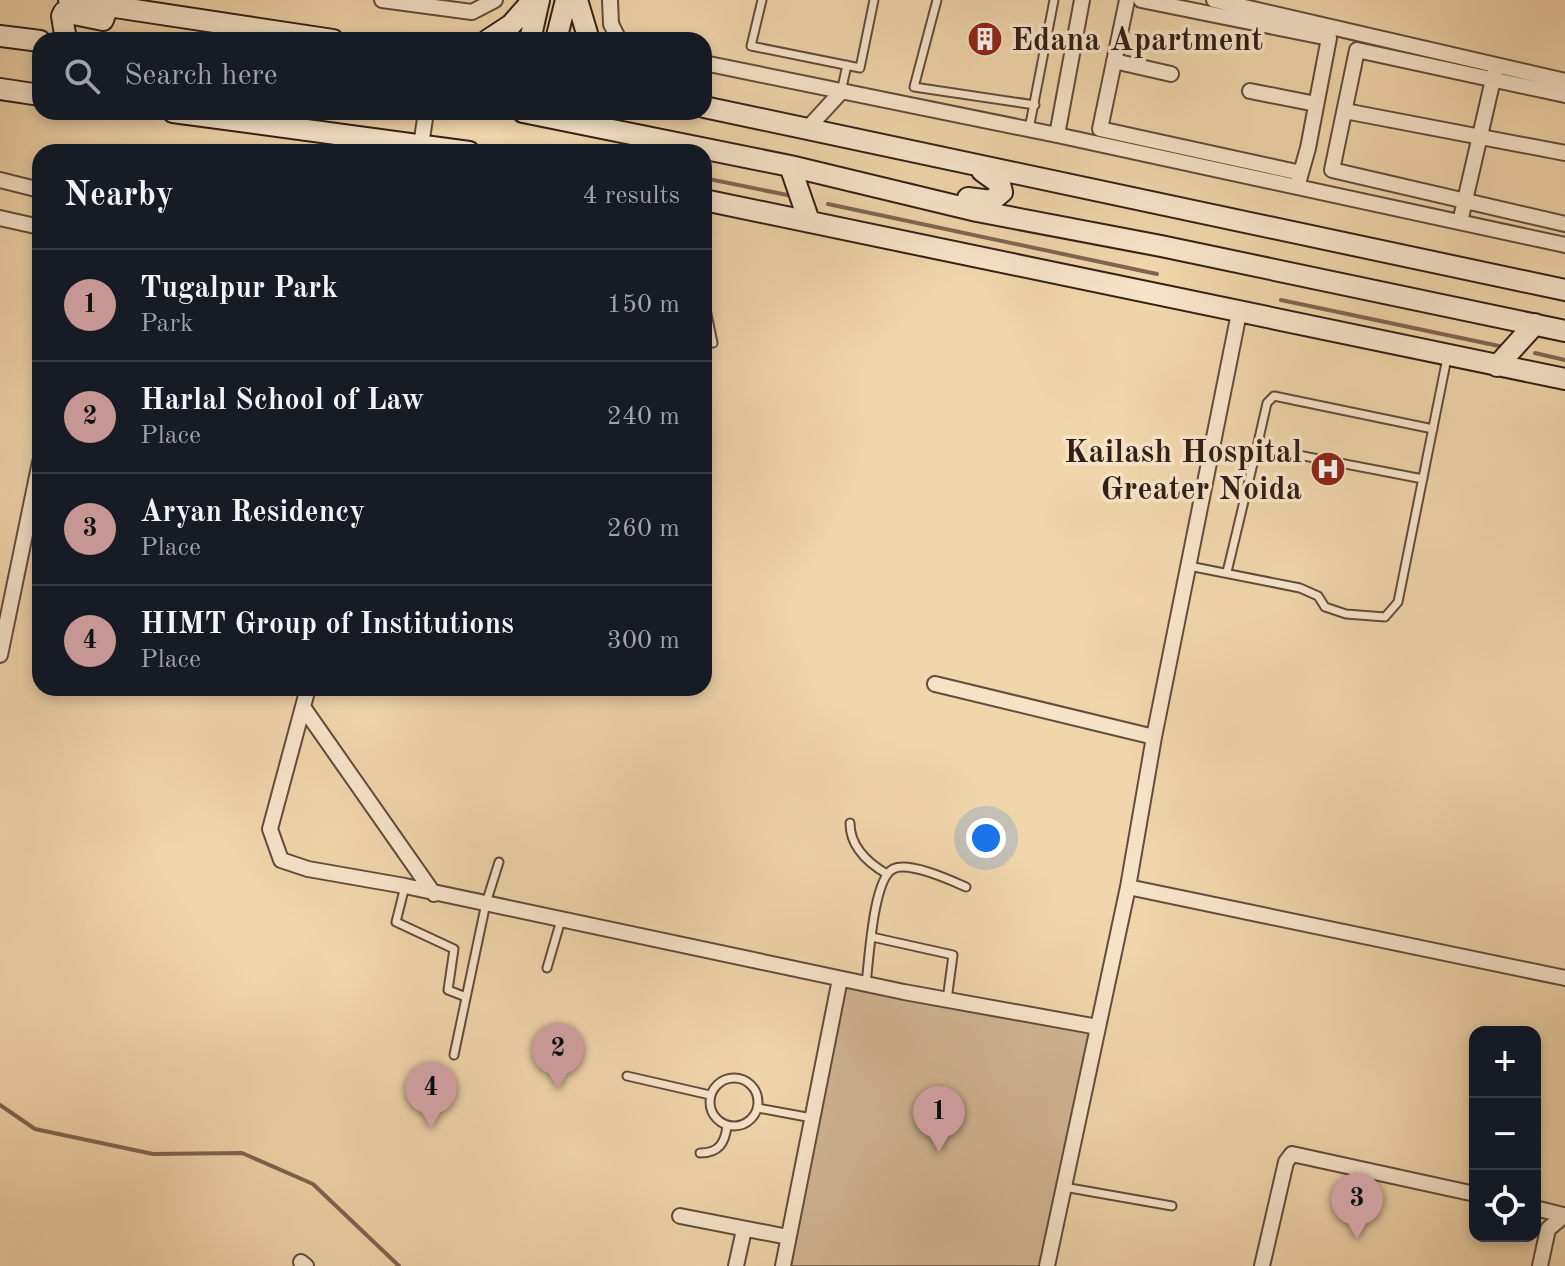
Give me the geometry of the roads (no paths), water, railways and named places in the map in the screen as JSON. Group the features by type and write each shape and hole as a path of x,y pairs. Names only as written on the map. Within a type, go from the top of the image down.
{"main road":[{"path":"69,0 162,7 292,32"},
{"path":"500,32 511,25 533,0"},
{"path":"532,32 539,0"},
{"path":"558,32 566,0"},
{"path":"577,0 587,32"},
{"path":"65,32 64,12 103,20 105,14 96,4"},
{"path":"0,36 32,40"},
{"path":"0,89 32,94"},
{"path":"712,109 1565,290"},
{"path":"228,120 393,144"},
{"path":"563,120 681,144"},
{"path":"712,150 937,202 1565,331"},
{"path":"790,166 809,221"},
{"path":"937,202 951,196 991,201 999,196 1002,192 1000,184 975,167"},
{"path":"712,202 1565,379"},
{"path":"1497,366 1535,324"}],"street":[{"path":"382,0 472,12 495,0"},
{"path":"610,0 611,24 615,32"},
{"path":"1057,135 1082,0"},
{"path":"1095,145 1127,0"},
{"path":"1141,0 1329,38 1299,180"},
{"path":"1214,0 1495,72 1565,95"},
{"path":"1565,81 1357,50 1332,170 1565,224"},
{"path":"1114,61 1171,74"},
{"path":"712,65 1095,145 1299,180"},
{"path":"1460,222 1495,72"},
{"path":"1250,91 1316,104"},
{"path":"807,129 841,92"},
{"path":"1345,111 1565,153"},
{"path":"422,144 425,120"},
{"path":"1100,129 1460,222 1565,245"},
{"path":"0,180 32,188"},
{"path":"0,218 32,225"},
{"path":"1047,1266 1128,887 1154,737 1239,313"},
{"path":"0,655 32,501"},
{"path":"935,684 1154,737"},
{"path":"306,696 270,829 281,860 308,869 405,886 840,979 1098,1027"},
{"path":"303,707 434,894"},
{"path":"1128,887 1565,978"},
{"path":"783,1266 840,979"},
{"path":"1262,1266 1286,1162 1292,1154 1469,1193"},
{"path":"1541,1209 1564,1215"},
{"path":"1540,1266 1548,1229 1564,1215"},
{"path":"680,1216 788,1237"},
{"path":"736,1266 744,1230"}],"lane":[{"path":"762,0 751,46 860,68 874,0"},
{"path":"937,0 914,87 1035,105"},
{"path":"1029,131 1054,0"},
{"path":"841,92 847,65"},
{"path":"712,338 713,343"},
{"path":"1189,566 1300,588 1318,596 1325,607 1346,614 1385,617 1398,602 1447,356"},
{"path":"1227,572 1267,403 1274,396 1433,429"},
{"path":"1257,447 1423,479"},
{"path":"850,823 854,843 872,865 887,874"},
{"path":"454,1055 486,903 499,862"},
{"path":"866,984 879,888 887,874 894,868 905,867 948,878 966,887"},
{"path":"405,886 396,922 454,949 448,990 466,997"},
{"path":"547,968 561,919"},
{"path":"872,937 953,955 947,1000"},
{"path":"627,1076 710,1095"},
{"path":"741,1078 755,1090 758,1108 746,1123 727,1126 712,1114 710,1095 722,1080 741,1078"},
{"path":"758,1108 812,1118"},
{"path":"700,1153 709,1153 725,1142 727,1126"},
{"path":"1064,1187 1172,1206"}],"waterway":[{"path":"712,180 792,196"},
{"path":"828,204 1157,274"},
{"path":"1281,300 1499,346"},
{"path":"1535,353 1565,360"},
{"path":"0,1105 35,1129 153,1154 242,1153 313,1184 399,1266"}],"place":[{"name":"Edana Apartment","path":"985,39"},
{"name":"Kailash Hospital Greater Noida","path":"1328,469"},
{"name":"Harlal School of Law","path":"558,1089"},
{"name":"HIMT Group of Institutions","path":"431,1128"},
{"name":"Tugalpur Park","path":"939,1152"},
{"name":"Aryan Residency","path":"1357,1239"}]}
